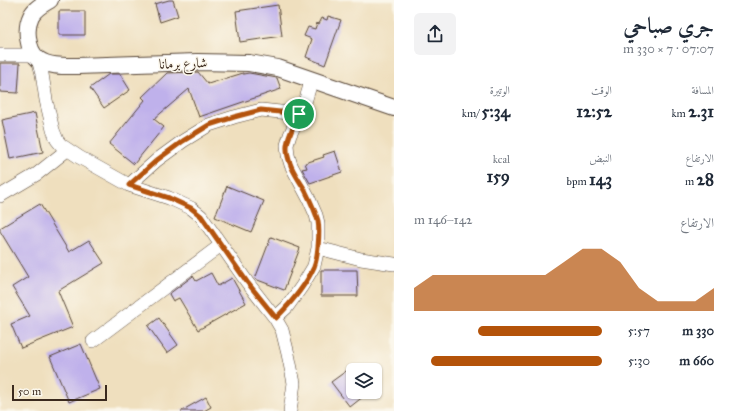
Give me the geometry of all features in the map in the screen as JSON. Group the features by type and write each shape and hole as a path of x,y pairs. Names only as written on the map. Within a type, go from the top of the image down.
{"street":[{"path":"50,0 41,5 32,15 29,22 29,40 42,74 47,105 57,140 67,150 129,185 169,198 191,208 201,216 247,282 276,318 282,330 294,383 290,411"},
{"path":"0,55 36,57"},
{"name":"شارع برمانا","path":"36,57 48,64 65,66 108,66 197,62 249,63 278,68 394,108"},
{"path":"276,318 287,307 314,266 318,248 318,223 316,215 291,165 287,145 305,102 312,79"},
{"path":"129,185 157,160 183,141 209,125 261,110 299,114"},
{"path":"0,196 36,174 67,150"},
{"path":"93,341 221,245"},
{"path":"318,248 360,259 394,264"}],"building":[{"path":"173,0 178,16 160,22 155,4"},
{"path":"278,5 282,36 240,42 236,11"},
{"path":"59,11 85,11 85,35 59,35"},
{"path":"328,16 341,20 325,65 306,57 312,39 304,36 308,27 315,29 317,23 319,24 322,18 327,20"},
{"path":"0,63 20,63 18,93 0,92"},
{"path":"198,72 208,84 243,73 277,78 281,89 199,117 189,89 154,119 164,127 134,164 109,144 145,100 142,97 167,73"},
{"path":"109,74 120,74 130,90 104,108 90,88"},
{"path":"35,113 43,152 10,159 2,120"},
{"path":"335,151 342,172 310,183 302,169 307,168 305,163 324,157 323,155"},
{"path":"227,186 264,201 251,232 215,217"},
{"path":"40,204 69,252 89,240 104,263 58,291 73,327 21,348 11,324 30,316 12,287 28,277 0,231 0,228"},
{"path":"271,237 300,248 284,290 255,279"},
{"path":"321,270 357,270 358,296 321,296"},
{"path":"211,273 218,286 232,278 246,303 198,330 179,298 173,301 169,294 193,276 196,281"},
{"path":"159,318 178,345 167,353 148,326"},
{"path":"81,344 100,389 69,402 50,357"},
{"path":"346,371 346,399 360,399 350,407 331,382"},
{"path":"206,397 211,407 204,411 181,411"}],"route":[{"path":"261,110 299,114 287,145 288,155 291,165 316,215 318,223 318,248 314,266 302,286 287,307 276,318 247,282 201,216 191,208 169,198 129,185 157,160 183,141 209,125 261,110"}]}
